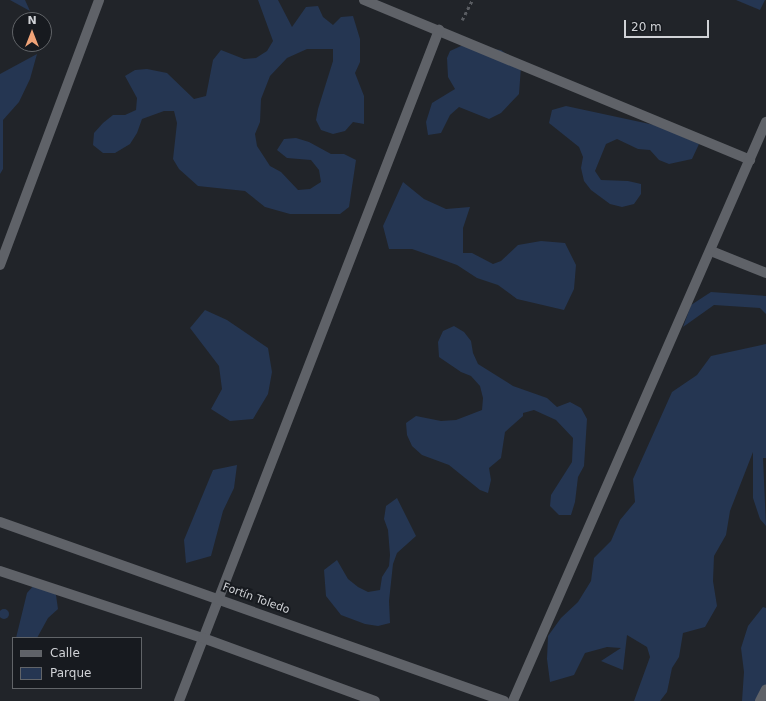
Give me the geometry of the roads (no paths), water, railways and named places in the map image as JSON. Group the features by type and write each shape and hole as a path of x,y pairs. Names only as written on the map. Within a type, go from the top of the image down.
{"street":[{"path":"0,265 99,0"},
{"path":"364,0 750,160"},
{"path":"179,701 439,30"},
{"path":"513,701 711,251 766,122"},
{"path":"711,251 766,273"},
{"name":"Fortín Toledo","path":"0,522 218,598 504,701"},
{"path":"0,571 203,638 375,701"},
{"path":"760,701 766,689"}]}
